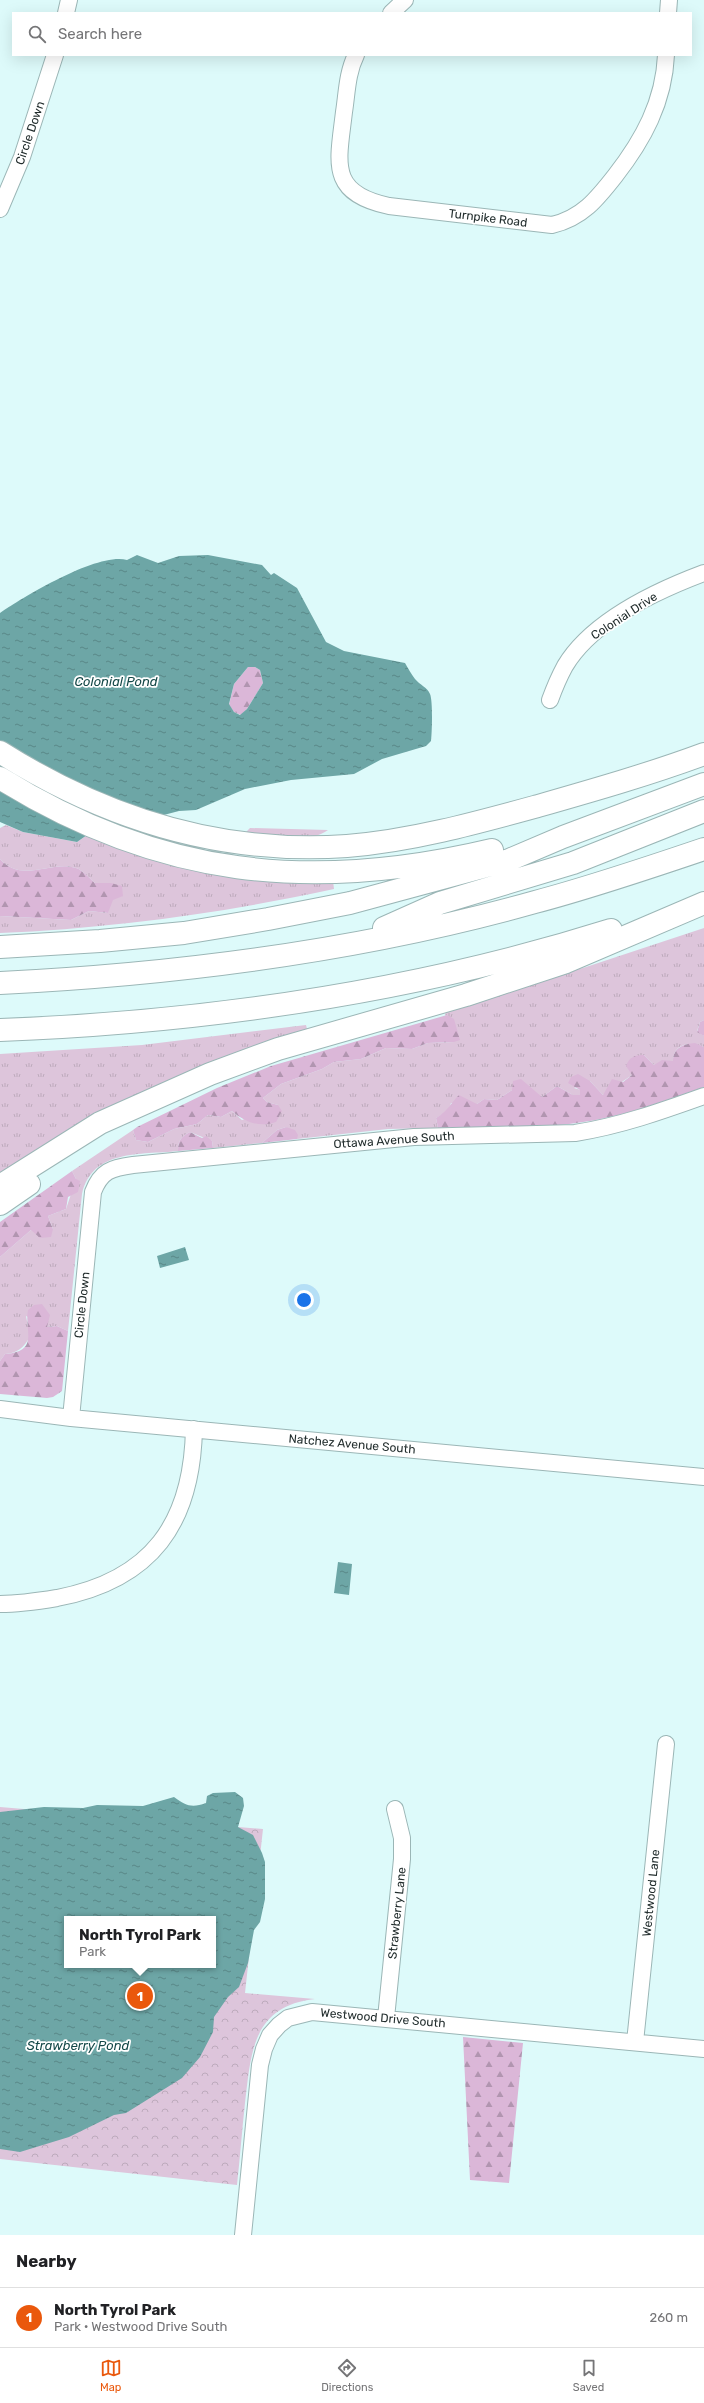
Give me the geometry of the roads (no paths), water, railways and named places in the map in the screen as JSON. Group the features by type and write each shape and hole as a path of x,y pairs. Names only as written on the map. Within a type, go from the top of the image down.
{"highway":[{"path":"0,752 43,778 102,807 166,829 243,843 284,846 347,846 426,834 488,820 568,797 704,754"},
{"path":"0,778 49,807 110,834 195,861 240,868 308,873 387,870 448,860 507,846 563,837"},
{"path":"0,947 100,942 184,933 350,903 509,860 563,837 704,784"},
{"path":"349,944 440,903 573,863 704,811"},
{"path":"0,983 117,976 200,967 349,944 412,932 535,902 704,849"},
{"path":"0,1030 183,1017 239,1010 356,991 521,955 606,931 704,899"},
{"path":"0,1186 100,1123 162,1094 250,1058 466,995 566,962 704,903"},
{"path":"0,1204 96,1137 162,1094"}],"street":[{"path":"66,12 69,0"},
{"path":"393,12 405,0"},
{"path":"668,12 669,0"},
{"name":"Circle Down","path":"0,209 22,157 55,56"},
{"name":"Turnpike Road","path":"356,56 349,75 339,151 341,174 353,192 374,203 389,206 552,225 576,217 586,210 596,200 636,149 653,117 661,93 666,56"},
{"name":"Colonial Drive","path":"550,700 564,667 591,636 639,602 704,573"},
{"name":"Ottawa Avenue South","path":"93,1192 97,1182 107,1171 126,1166 414,1137 575,1132 601,1129 643,1117 704,1096"},
{"name":"Circle Down","path":"71,1418 93,1192"},
{"name":"Natchez Avenue South","path":"0,1409 71,1418 704,1476"},
{"path":"0,1604 71,1595 112,1580 142,1561 165,1536 180,1508 189,1480 194,1429"},
{"name":"Westwood Lane","path":"635,2042 666,1744"},
{"name":"Strawberry Lane","path":"386,2018 402,1859 402,1838 395,1809"},
{"name":"Westwood Drive South","path":"243,2235 260,2065 270,2036 288,2018 312,2012 704,2049"}],"water":[{"name":"Colonial Pond","path":"137,555 158,563 179,556 208,555 262,565 271,575 274,573 297,588 326,642 344,651 405,663 415,679 430,694 432,710 431,741 426,746 382,759 354,774 291,780 245,789 196,810 179,811 87,835 77,842 23,832 0,822 0,613 26,596 81,569 114,559 127,560","holes":["248,667 255,667 260,670 263,683 247,709 240,715 234,712 229,704 234,684"]},
{"path":"185,1247 189,1260 160,1268 157,1256"},
{"path":"338,1562 352,1564 349,1595 334,1593"},
{"name":"Strawberry Pond","path":"235,1792 243,1798 244,1806 238,1827 253,1835 262,1853 265,1862 265,1899 260,1922 254,1930 248,1963 239,1987 228,1997 214,2017 213,2032 200,2057 182,2078 126,2113 114,2115 69,2137 20,2152 0,2149 0,1812 44,1807 83,1808 97,1805 143,1806 174,1797 193,1806 206,1803 207,1796 213,1793"}],"place":[{"name":"North Tyrol Park","path":"140,1996"}]}
